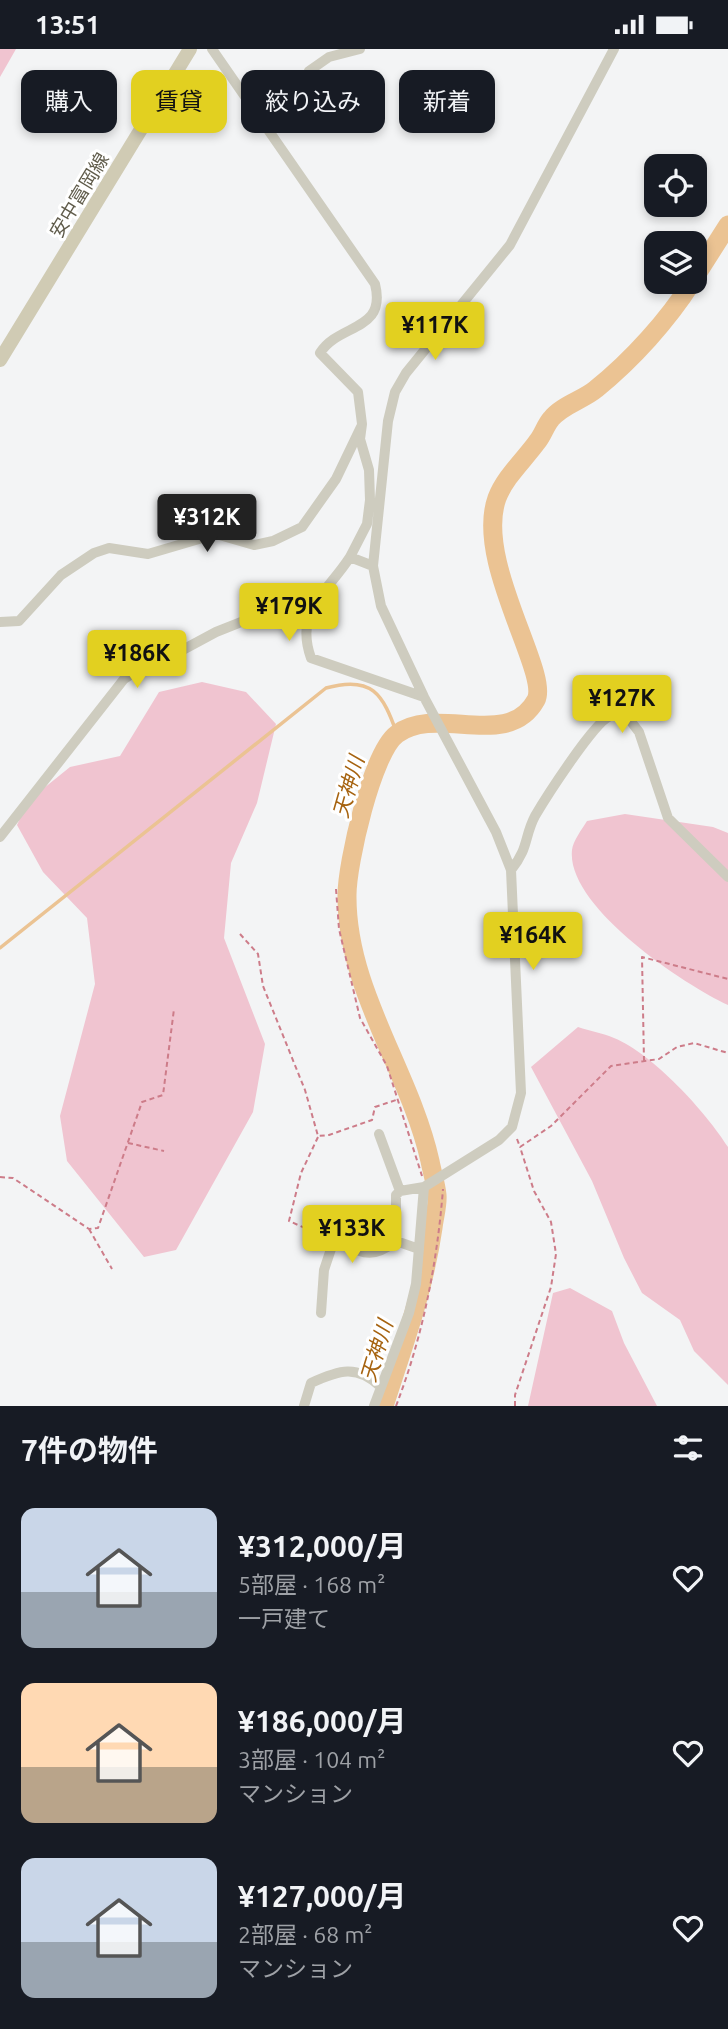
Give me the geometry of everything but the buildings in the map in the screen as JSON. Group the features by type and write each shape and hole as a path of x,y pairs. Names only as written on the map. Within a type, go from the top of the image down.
{"main road":[{"name":"安中富岡線","path":"0,360 190,49"}],"street":[{"path":"212,49 241,91"},
{"path":"310,70 329,57 360,49"},
{"path":"400,1191 425,1185 499,1140 512,1127 521,1093 511,870 496,832 424,697 381,606 373,566 388,421 395,392 406,373 510,245 614,49"},
{"path":"271,133 375,284 377,308 369,319 327,342 320,353 358,392 362,425 360,439 369,470 370,500 367,524 335,580 318,595 306,624 304,639 311,658 424,697"},
{"path":"0,622 19,621 61,575 94,553 109,548 148,554 216,534 254,545 273,541 302,527 336,479 362,425"},
{"path":"350,557 373,566"},
{"path":"0,837 124,679 150,662 177,653 216,632 307,596 318,595"},
{"path":"511,870 524,854 534,819 561,776 603,721 626,715 639,732 668,818 728,877"},
{"path":"379,1134 400,1191 395,1201 396,1241"},
{"path":"373,1406 409,1313 416,1284 425,1185"},
{"path":"321,1313 324,1270 334,1240 366,1254 381,1253 396,1241"},
{"path":"396,1241 419,1249"},
{"path":"304,1406 312,1383 340,1369 369,1376 381,1387"}],"path":[{"path":"336,889 341,941 360,1018 382,1054 421,1164 425,1185"},
{"path":"240,934 258,954 263,986 305,1090 318,1136 302,1173 289,1221 334,1240"},
{"path":"645,1062 642,957 728,979"},
{"path":"89,1229 98,1228 142,1102 163,1095 174,1009"},
{"path":"520,1147 551,1126 603,1071 611,1066 645,1062 694,1043 728,1053"},
{"path":"318,1136 329,1135 372,1120 375,1107 399,1099"},
{"path":"512,1127 534,1191 551,1222 556,1254 551,1287 515,1395 515,1406"},
{"path":"127,1143 164,1151"},
{"path":"396,1406 415,1357 438,1252 443,1175"},
{"path":"0,1177 13,1178 89,1229 112,1269"}],"shaded area":[{"path":"0,49 16,49 0,77"},
{"path":"202,682 246,692 276,724 257,803 231,863 224,938 265,1044 253,1112 176,1250 144,1257 67,1161 60,1116 95,984 87,918 43,872 17,825 28,801 70,767 120,756 159,692"},
{"path":"625,814 713,827 728,833 728,1005 684,980 631,941 588,895 575,872 572,850 587,821"},
{"path":"578,1027 614,1038 645,1057 693,1101 728,1147 728,1385 694,1351 680,1320 642,1293 624,1258 592,1181 531,1067"},
{"path":"570,1288 612,1311 624,1343 657,1406 528,1406 553,1293"}],"waterway":[{"name":"天神川","path":"707,258 728,225"},
{"name":"天神川","path":"384,1406 419,1296 437,1199 421,1128 368,997 349,930 348,880 356,835 379,762 397,734 413,726 432,723 508,723 524,715 536,700 537,686 533,666 495,552 493,524 497,498 551,419 596,389 623,365 661,325 683,294"},
{"path":"0,948 326,688 355,684 374,691 381,698 397,734"}]}
